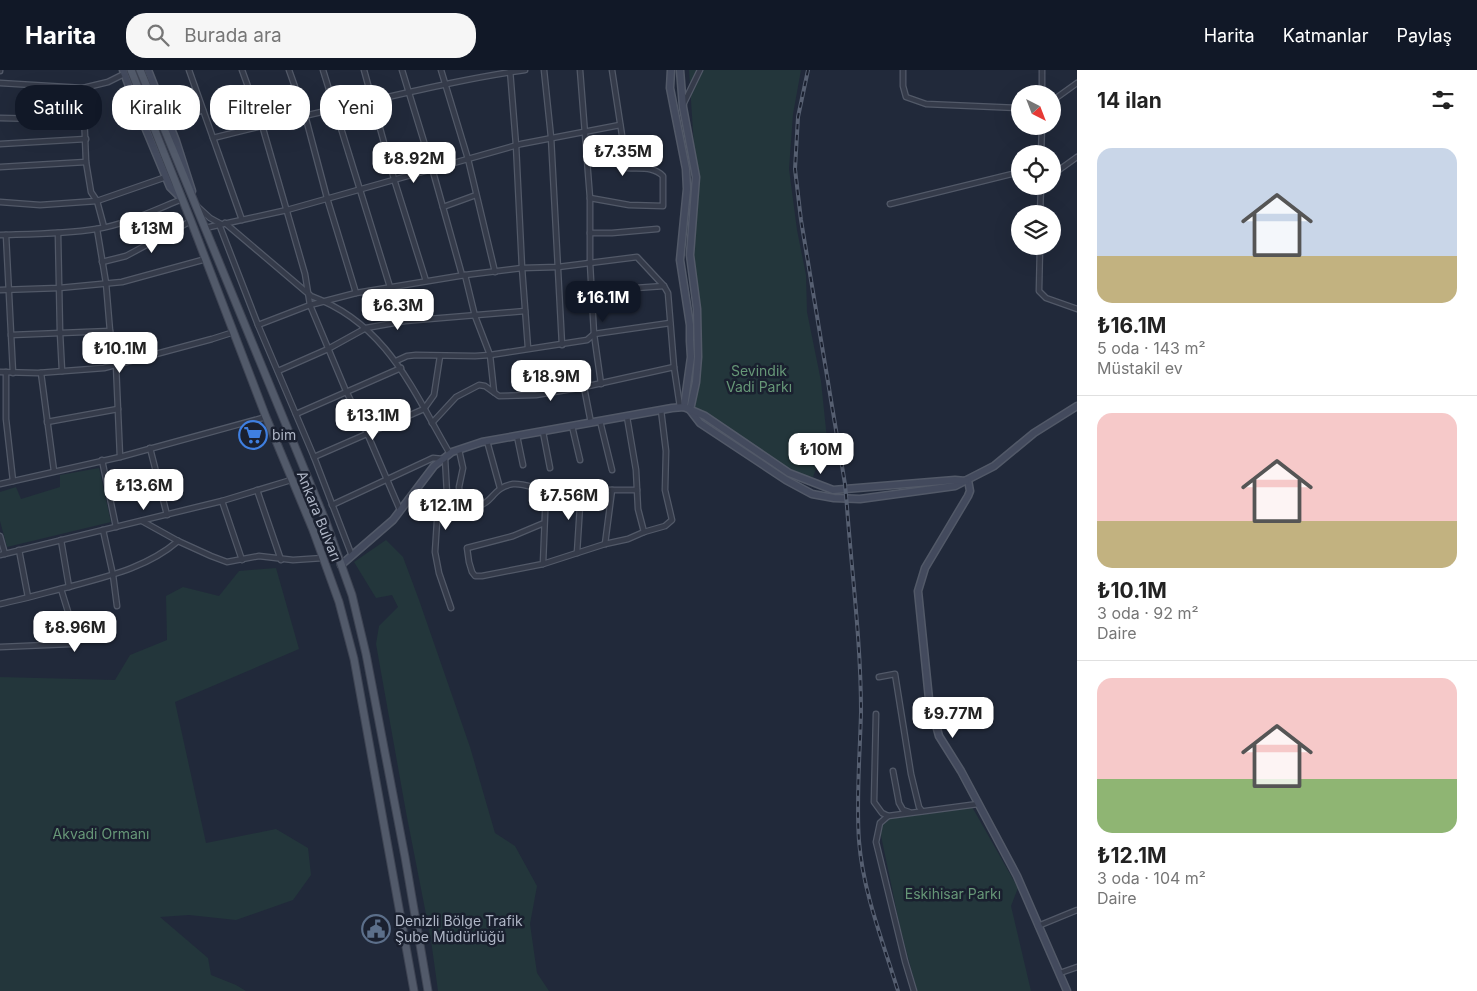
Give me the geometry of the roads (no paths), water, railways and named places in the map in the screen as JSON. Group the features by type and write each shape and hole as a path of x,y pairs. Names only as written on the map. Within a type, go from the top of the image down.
{"main road":[{"name":"Ankara Bulvarı","path":"140,70 326,522 352,595 366,654 428,991"},
{"name":"Ankara Bulvarı","path":"126,71 191,221 266,417 313,530 338,602 354,659 392,860 412,991"}],"street":[{"path":"148,70 154,85"},
{"path":"189,70 242,220"},
{"path":"242,70 247,85"},
{"path":"289,70 294,85"},
{"path":"323,70 328,85"},
{"path":"364,70 369,85"},
{"path":"402,70 475,316 490,355 494,392"},
{"path":"441,70 468,159 495,272"},
{"path":"476,70 477,77"},
{"path":"392,95 477,77 525,70"},
{"path":"544,70 551,137 562,345"},
{"path":"580,70 590,198 590,263 594,334 601,384"},
{"path":"590,198 629,205 663,206 663,176 653,169 627,168 612,70"},
{"path":"671,70 670,88 686,169 687,189 680,260 690,333 690,357 685,408"},
{"path":"680,70 682,107 696,177 690,255 697,308 698,357 696,382 685,408"},
{"path":"682,107 700,70"},
{"path":"903,70 903,86 906,97 926,104 1011,108"},
{"path":"1042,70 1042,85"},
{"path":"0,235 58,233 96,229 148,213 182,199 170,187 137,108 126,71 108,82 96,85"},
{"path":"510,71 528,348"},
{"path":"0,83 33,85"},
{"path":"1061,95 1077,83"},
{"path":"0,118 15,118"},
{"path":"205,228 287,210 516,145 620,125"},
{"path":"86,130 86,162 91,192 96,201 104,227"},
{"path":"171,130 189,178 195,204"},
{"path":"213,138 243,130"},
{"path":"263,130 305,274 310,305 346,391 367,433 400,510"},
{"path":"308,130 356,293"},
{"path":"341,130 390,287"},
{"path":"381,130 394,179 426,281"},
{"path":"0,144 86,139"},
{"path":"1061,169 1077,157"},
{"path":"0,167 86,162"},
{"path":"890,204 1011,174"},
{"path":"0,202 40,205 96,201 118,195 166,176"},
{"path":"443,207 476,195"},
{"name":"Ankara Bulvarı","path":"195,204 210,218 222,224 308,294 325,302 366,328 396,361 432,423 446,457"},
{"path":"102,262 126,256 191,221"},
{"path":"222,224 258,325 314,457 352,556"},
{"path":"96,229 106,283 110,331 116,365 120,456"},
{"path":"590,233 657,229"},
{"path":"58,233 62,371"},
{"path":"6,234 13,373"},
{"path":"1040,255 1039,291 1046,298 1077,309"},
{"path":"258,325 310,305 356,293 463,275 522,268 558,267 637,257 664,286 668,293 674,367 685,408 700,423 786,480 812,494 834,498 860,498 955,486 994,466 1034,433 1077,406"},
{"path":"0,290 59,288 130,280 206,260"},
{"path":"592,291 664,286"},
{"path":"278,372 328,349 366,328 405,321 525,311"},
{"path":"396,361 407,356 490,355 528,348 562,345 587,340 594,334 670,323"},
{"path":"11,335 110,331"},
{"path":"0,372 40,373 104,368 234,332"},
{"path":"314,457 424,409 434,394 440,356"},
{"path":"432,423 451,402 479,386 485,386 499,396 536,395 601,384 674,367"},
{"path":"296,414 400,368"},
{"path":"6,372 7,440 13,480"},
{"path":"40,373 54,471"},
{"path":"584,387 591,423"},
{"path":"341,565 393,520 434,466 459,450 487,441 661,410 685,408 705,416 789,473 833,490 968,480"},
{"path":"47,422 118,409"},
{"path":"544,523 513,536 467,548 468,562 475,576 501,573 543,564 666,526 672,520 665,490 666,451 661,410"},
{"path":"0,484 120,456 266,417"},
{"path":"627,417 638,484 636,490 638,509 644,532"},
{"path":"600,421 612,470"},
{"path":"572,426 580,460"},
{"path":"543,432 550,468"},
{"path":"517,436 523,465"},
{"path":"0,442 7,440"},
{"path":"487,441 500,488"},
{"path":"150,448 167,515"},
{"path":"459,450 463,468 459,487 460,499 468,504 479,506 485,504 500,488 522,484 546,490 636,490"},
{"path":"332,505 433,458 446,457"},
{"path":"446,457 447,494 437,521 435,552 439,573 451,608"},
{"path":"102,460 116,527"},
{"path":"0,536 3,554 222,501 291,480"},
{"path":"968,480 970,491 968,496 925,568 918,592 930,698 939,736 1017,876 1060,973 1066,991"},
{"path":"257,490 281,560"},
{"path":"543,564 546,490"},
{"path":"576,553 581,490"},
{"path":"605,544 612,490"},
{"path":"222,501 242,560"},
{"path":"142,521 178,541 227,562 258,556 281,560 323,558"},
{"path":"102,530 113,575 117,606"},
{"path":"61,540 69,587"},
{"path":"0,604 113,575 152,559 167,551 178,541"},
{"path":"19,550 28,597"},
{"path":"0,647 71,644 75,642 74,631 62,589"},
{"path":"878,677 895,674 911,774 919,807 922,811"},
{"path":"876,714 874,802 882,813 888,816"},
{"path":"892,771 898,803 903,810 912,812"},
{"path":"914,991 876,842 880,823 888,816 978,804"},
{"path":"1038,926 1077,910"},
{"path":"1060,973 1077,967"}],"railway":[{"path":"808,70 798,117 795,169 801,220 845,484 861,686 858,792 859,841 869,898 898,991"}],"place":[{"name":"bim","path":"253,435"},
{"name":"Denizli Bölge Trafik Şube Müdürlüğü","path":"376,929"}],"park label":[{"name":"Sevindik Vadi Parkı","path":"759,380"},
{"name":"Akvadi Ormanı","path":"101,834"},
{"name":"Eskihisar Parkı","path":"953,894"}]}
